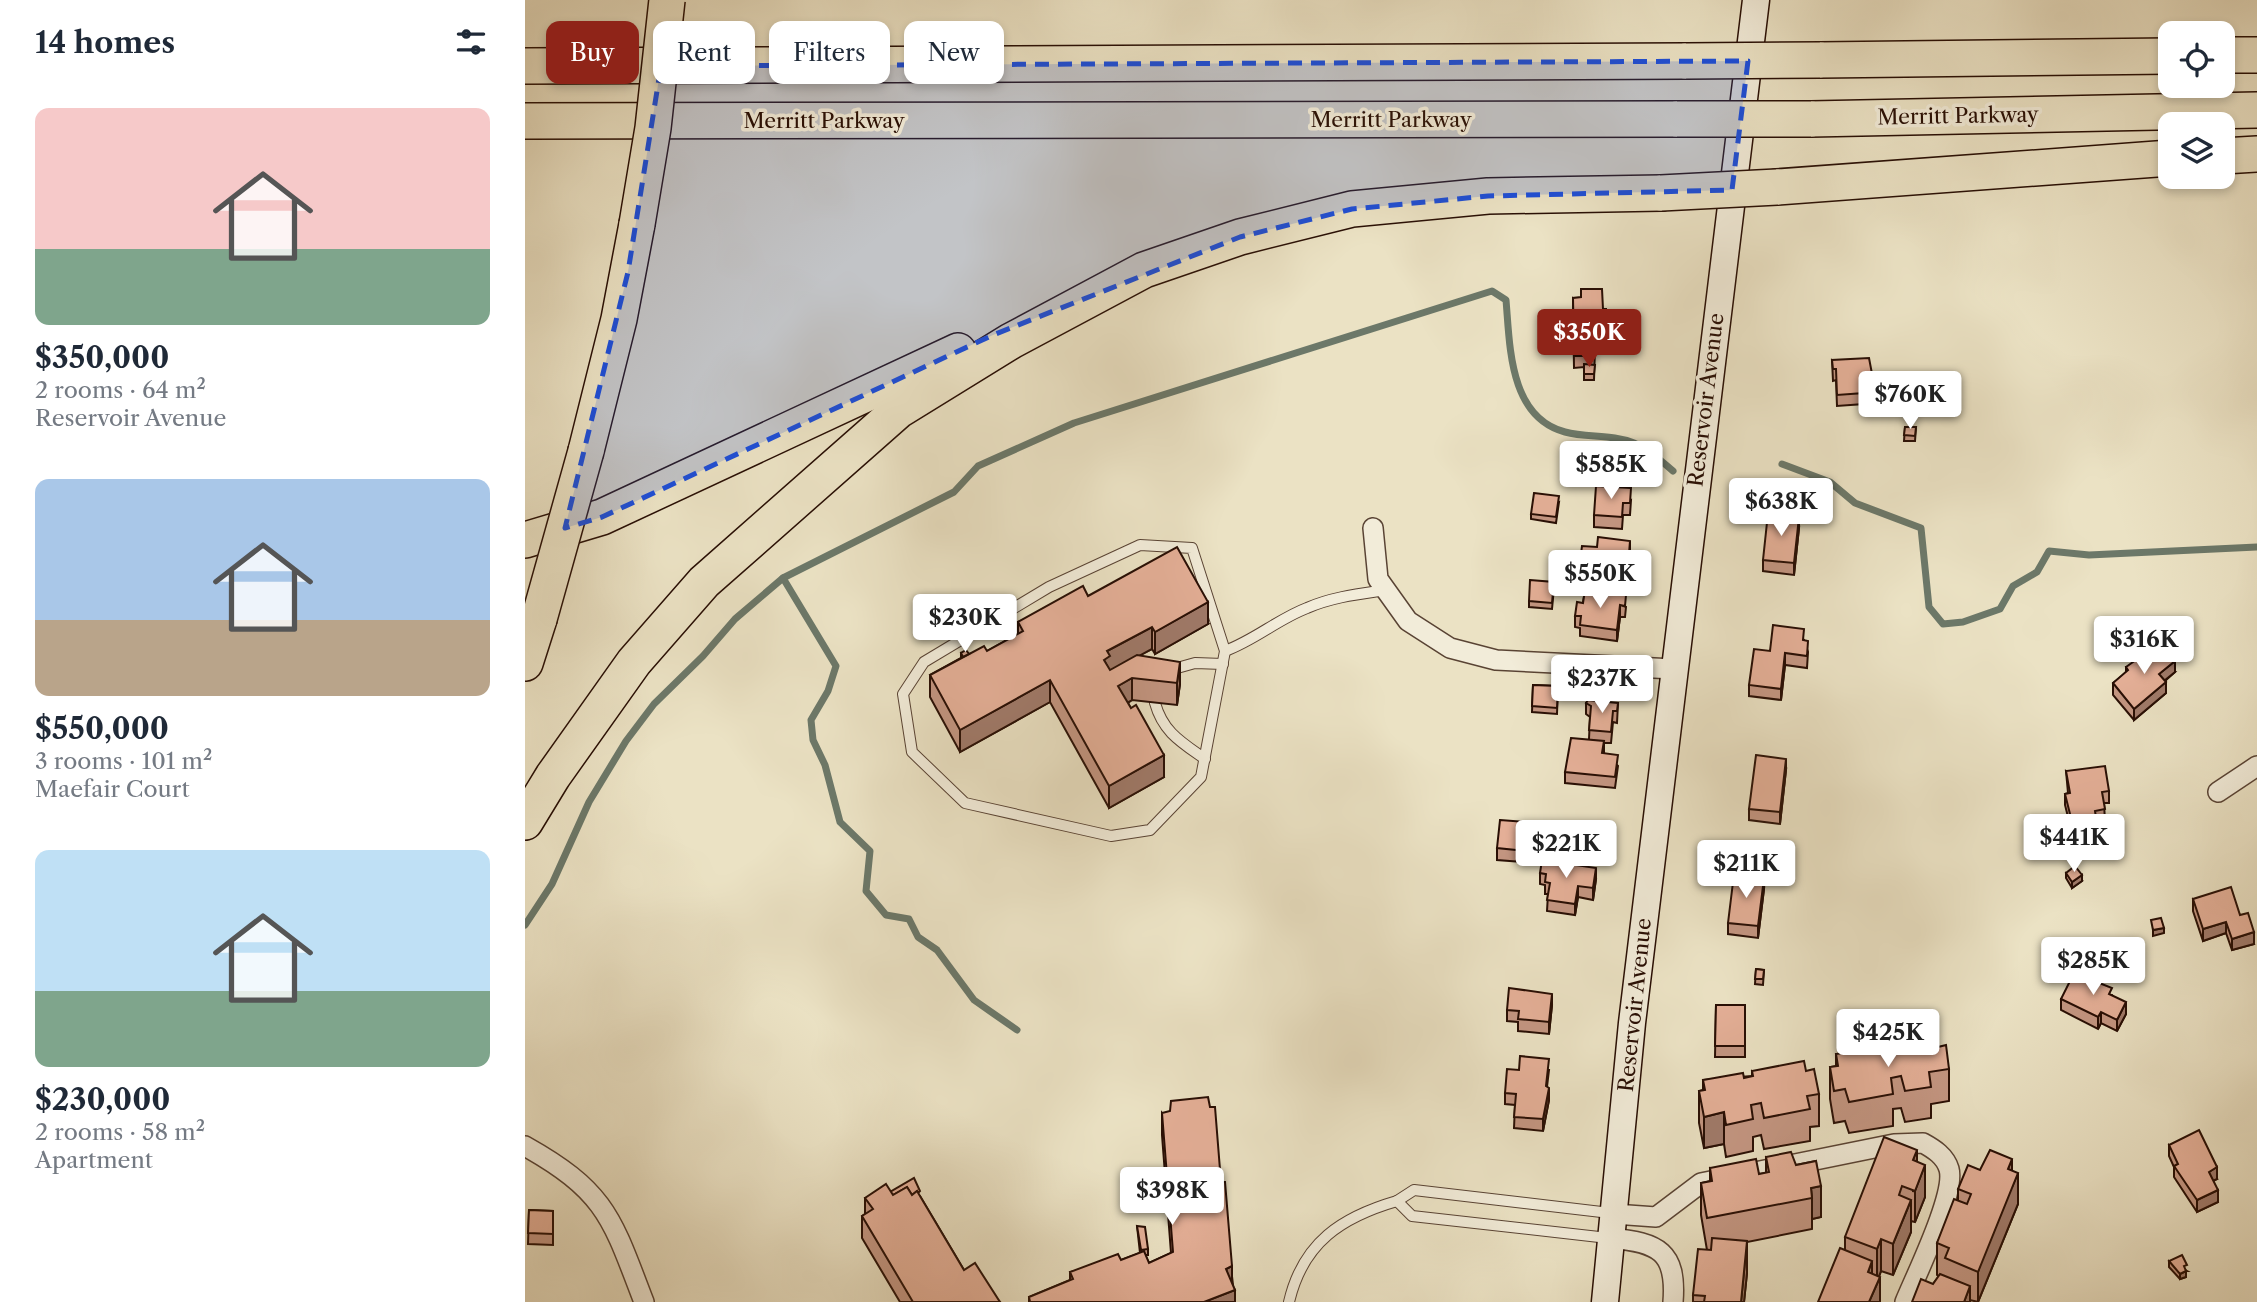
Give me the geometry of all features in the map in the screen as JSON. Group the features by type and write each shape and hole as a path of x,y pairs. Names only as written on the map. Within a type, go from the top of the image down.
{"highway":[{"path":"525,663 586,451 619,319 655,116 667,0"},
{"path":"2235,55 2257,55"},
{"path":"525,66 2158,56"},
{"name":"Merritt Parkway","path":"525,121 1811,119 2257,110"},
{"path":"2235,155 2257,154"},
{"path":"525,540 602,517 993,335 1144,270 1240,237 1352,209 1488,197 1777,187 2158,159"},
{"path":"525,822 553,776 634,662 704,582 798,497 899,410 1011,341 1144,270"}],"main road":[{"name":"Reservoir Avenue","path":"1605,1302 1632,1023 1756,0"}],"street":[{"path":"1373,528 1378,579 1408,621 1450,648 1496,660 1674,669"},
{"path":"2218,792 2257,766"},
{"path":"1613,1226 1656,1217 1707,1181 1894,1144 1923,1143 1946,1161 1951,1180 1947,1199 1905,1302"},
{"path":"525,1146 575,1177 596,1198 614,1223 644,1302"},
{"path":"1613,1226 1659,1249 1671,1270 1673,1302"}],"lane":[{"path":"1140,545 1192,548 1225,651 1223,664 1201,777 1150,830 1111,836 965,803 912,752 903,694 924,662 1049,587 1140,545"},
{"path":"1225,651 1251,642 1305,608 1348,595 1387,590"},
{"path":"1161,681 1169,670 1195,663 1223,664"},
{"path":"1156,703 1160,721 1172,736 1205,759"},
{"path":"1289,1302 1304,1264 1322,1238 1341,1223 1365,1211 1397,1201 1414,1190 1613,1226"},
{"path":"1397,1201 1412,1216 1613,1226"}],"highlighted area":[{"path":"1748,61 1732,190 1488,196 1352,209 1240,237 993,335 602,517 565,528 628,272 661,66"}],"building":[{"path":"1581,289 1602,289 1606,316 1603,316 1603,336 1595,336 1595,356 1574,356 1573,298 1581,297"},
{"path":"1869,358 1873,379 1863,380 1864,393 1837,395 1836,369 1833,369 1832,360"},
{"path":"1584,364 1595,365 1594,374 1584,374"},
{"path":"1905,427 1916,427 1915,436 1904,435"},
{"path":"1596,486 1631,488 1630,503 1623,503 1622,517 1594,515"},
{"path":"1534,493 1559,496 1556,517 1531,514"},
{"path":"1768,513 1799,517 1794,563 1763,560"},
{"path":"1598,537 1630,541 1628,567 1580,562 1582,546 1597,547"},
{"path":"1177,547 1208,602 1155,632 1152,627 1107,651 1110,656 1104,660 1110,670 1137,655 1180,662 1177,683 1132,678 1118,686 1131,708 1136,705 1164,755 1109,786 1050,680 960,730 930,675 984,646 987,651 1023,631 1018,622 1083,586 1088,596"},
{"path":"1530,580 1554,582 1552,603 1529,601"},
{"path":"1585,590 1626,595 1625,606 1620,605 1617,630 1580,625 1581,616 1575,616 1577,602 1583,603"},
{"path":"1773,625 1804,629 1803,640 1808,641 1807,656 1785,653 1781,689 1749,685 1754,649 1770,651"},
{"path":"2160,643 2175,661 2159,674 2166,682 2134,709 2113,683 2128,670 2126,667"},
{"path":"1533,685 1558,686 1557,708 1532,706"},
{"path":"1588,700 1618,703 1617,711 1613,711 1611,732 1589,730 1591,706 1586,703"},
{"path":"1571,738 1604,741 1602,753 1618,755 1615,777 1565,772"},
{"path":"1756,755 1786,759 1780,812 1749,809"},
{"path":"2105,766 2109,791 2102,792 2105,809 2095,811 2098,831 2075,834 2065,794 2070,793 2066,771"},
{"path":"1500,820 1538,823 1535,852 1497,848"},
{"path":"1542,860 1596,868 1593,888 1578,886 1575,904 1547,900 1550,883 1545,882 1546,874 1540,873"},
{"path":"2075,866 2082,875 2072,882 2066,873"},
{"path":"1734,874 1764,878 1758,926 1728,923"},
{"path":"2231,887 2240,915 2248,913 2254,932 2232,939 2226,922 2203,929 2193,899"},
{"path":"2161,918 2164,928 2153,930 2151,920"},
{"path":"1756,969 1764,970 1763,979 1755,979"},
{"path":"2074,973 2112,988 2109,994 2126,1002 2117,1020 2101,1012 2098,1017 2061,999"},
{"path":"1509,988 1552,994 1549,1022 1518,1019 1519,1011 1507,1010"},
{"path":"1716,1005 1745,1005 1745,1046 1715,1046"},
{"path":"1936,1037 1938,1047 1946,1045 1949,1069 1929,1072 1931,1087 1905,1091 1901,1076 1891,1078 1893,1094 1849,1102 1845,1089 1834,1091 1830,1067 1838,1066 1836,1054 1888,1046 1889,1054 1898,1053 1896,1043"},
{"path":"1520,1056 1549,1059 1546,1086 1549,1088 1543,1119 1514,1117 1516,1094 1505,1093 1507,1069 1519,1070"},
{"path":"1804,1061 1806,1071 1814,1069 1819,1094 1807,1096 1810,1109 1764,1118 1761,1103 1751,1105 1753,1119 1726,1125 1724,1112 1704,1117 1699,1091 1705,1090 1703,1080 1743,1073 1744,1078 1753,1076 1752,1071"},
{"path":"1208,1097 1210,1107 1215,1107 1221,1182 1225,1182 1232,1266 1226,1269 1235,1290 1204,1302 1030,1302 1029,1297 1073,1279 1070,1272 1118,1254 1121,1260 1144,1251 1149,1263 1173,1252 1162,1113 1170,1111 1171,1101"},
{"path":"2199,1130 2217,1167 2209,1172 2218,1190 2197,1200 2174,1166 2178,1164 2169,1145"},
{"path":"1884,1137 1917,1150 1913,1160 1925,1165 1915,1191 1902,1186 1899,1195 1911,1200 1893,1244 1881,1239 1877,1249 1845,1237"},
{"path":"1990,1150 2012,1159 2008,1169 2018,1173 1978,1272 1945,1258 1949,1248 1937,1243 1954,1199 1967,1204 1971,1194 1958,1189 1968,1165 1980,1170"},
{"path":"1791,1152 1796,1165 1816,1161 1821,1186 1811,1188 1812,1198 1707,1218 1701,1183 1712,1181 1710,1168 1756,1159 1759,1174 1769,1172 1766,1157"},
{"path":"914,1178 920,1191 918,1193 917,1191 912,1195 907,1187 893,1195 890,1192"},
{"path":"886,1184 893,1195 907,1187 912,1195 917,1191 964,1270 975,1263 1000,1302 913,1302 862,1216 873,1209 865,1198"},
{"path":"529,1210 553,1211 553,1234 528,1233"},
{"path":"1137,1226 1145,1227 1148,1249 1141,1250"},
{"path":"1712,1238 1747,1241 1741,1302 1704,1302 1705,1296 1693,1295 1698,1249 1711,1250"},
{"path":"1840,1248 1872,1261 1868,1272 1880,1277 1869,1302 1818,1302"},
{"path":"2182,1255 2187,1265 2184,1266 2186,1271 2180,1274 2169,1261"},
{"path":"1940,1274 1970,1286 1964,1302 1912,1302 1921,1279 1933,1284"}],"waterway":[{"path":"525,925 552,884 589,802 626,741 654,704 703,656 735,619 783,578 954,492 978,466 1074,423 1492,291 1506,300 1516,378 1533,412 1547,424 1565,432 1617,438 1634,443 1673,471"},
{"path":"1782,464 1830,482 1855,503 1921,528 1929,607 1943,624 1963,622 2000,609 2013,586 2037,572 2049,551 2089,555 2257,547"},
{"path":"783,578 836,666 828,691 811,720 813,740 825,765 840,822 870,851 866,891 886,915 909,919 918,937 937,950 974,1000 1017,1030"}]}
